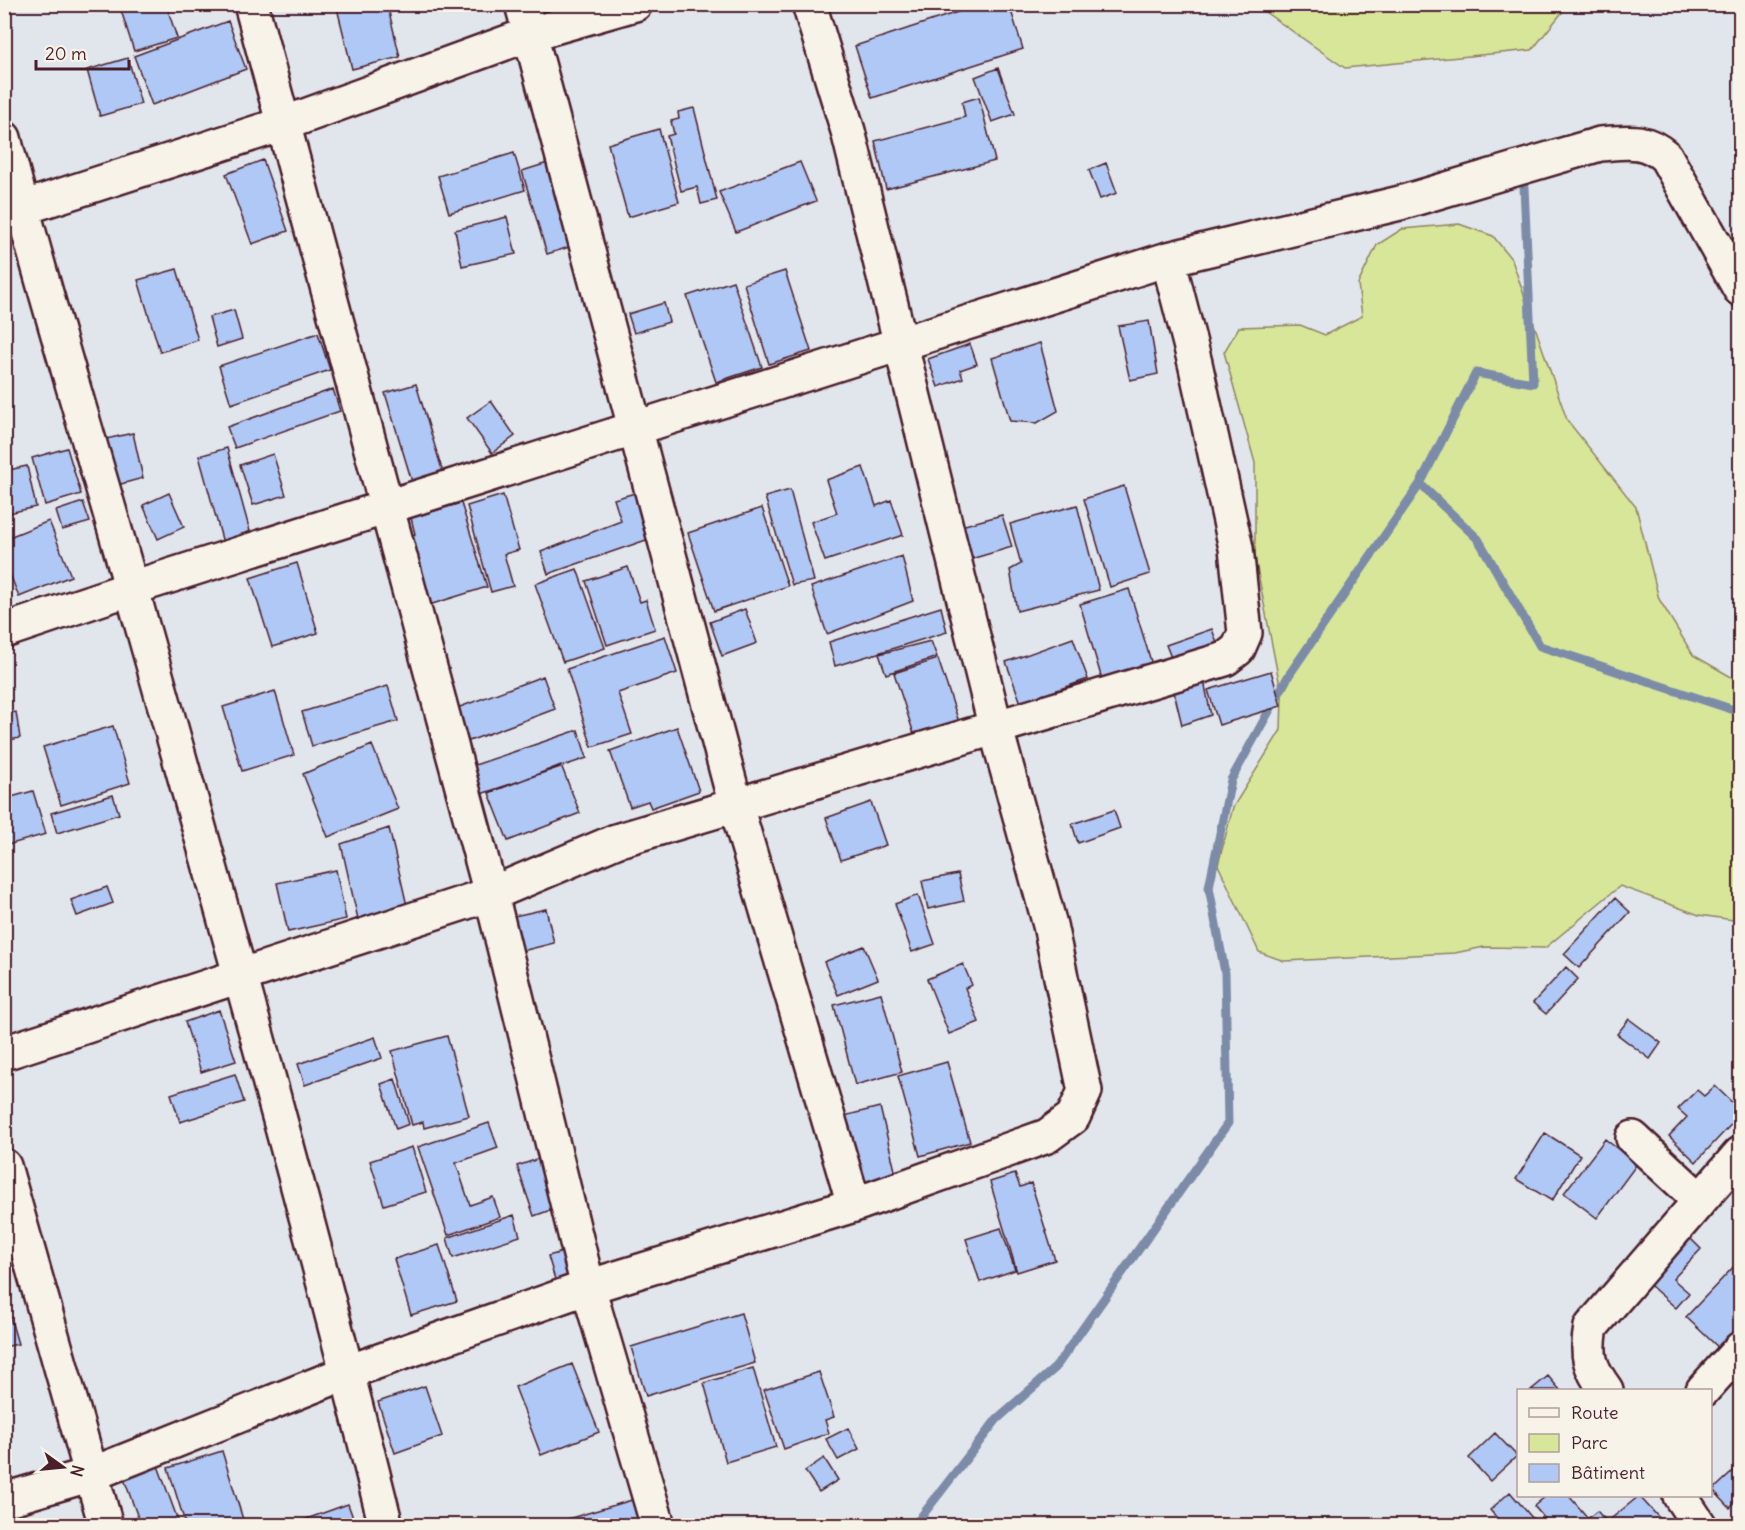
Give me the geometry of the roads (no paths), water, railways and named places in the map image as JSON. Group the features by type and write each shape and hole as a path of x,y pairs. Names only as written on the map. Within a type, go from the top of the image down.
{"street":[{"path":"251,4 492,894 588,1287 658,1526"},
{"path":"13,211 283,124 526,19 635,4"},
{"path":"4,1500 92,1474 348,1372 588,1287 854,1205 1047,1136 1073,1117 1085,1091 1050,925 996,729 848,131 809,4"},
{"path":"526,19 736,806 854,1205"},
{"path":"4,138 13,211 132,588 348,1372 386,1526"},
{"path":"4,631 132,588 900,346 1168,259 1400,203 1600,144 1634,142 1653,146 1666,158 1740,289"},
{"path":"4,1053 492,894 616,841 1225,659 1238,649 1245,633 1236,548 1195,363 1168,259"},
{"path":"1633,1138 1700,1200"},
{"path":"1605,1389 1594,1375 1587,1350 1591,1327 1740,1154"},
{"path":"4,1166 106,1526"},
{"path":"1704,1389 1740,1349"},
{"path":"1681,1497 1701,1526"}],"waterway":[{"path":"914,1526 997,1419 1055,1368 1228,1123 1225,973 1209,887 1231,780 1289,675 1420,484 1476,373 1533,383 1524,187"},
{"path":"1420,484 1478,539 1540,646 1737,711 1740,718"}]}
